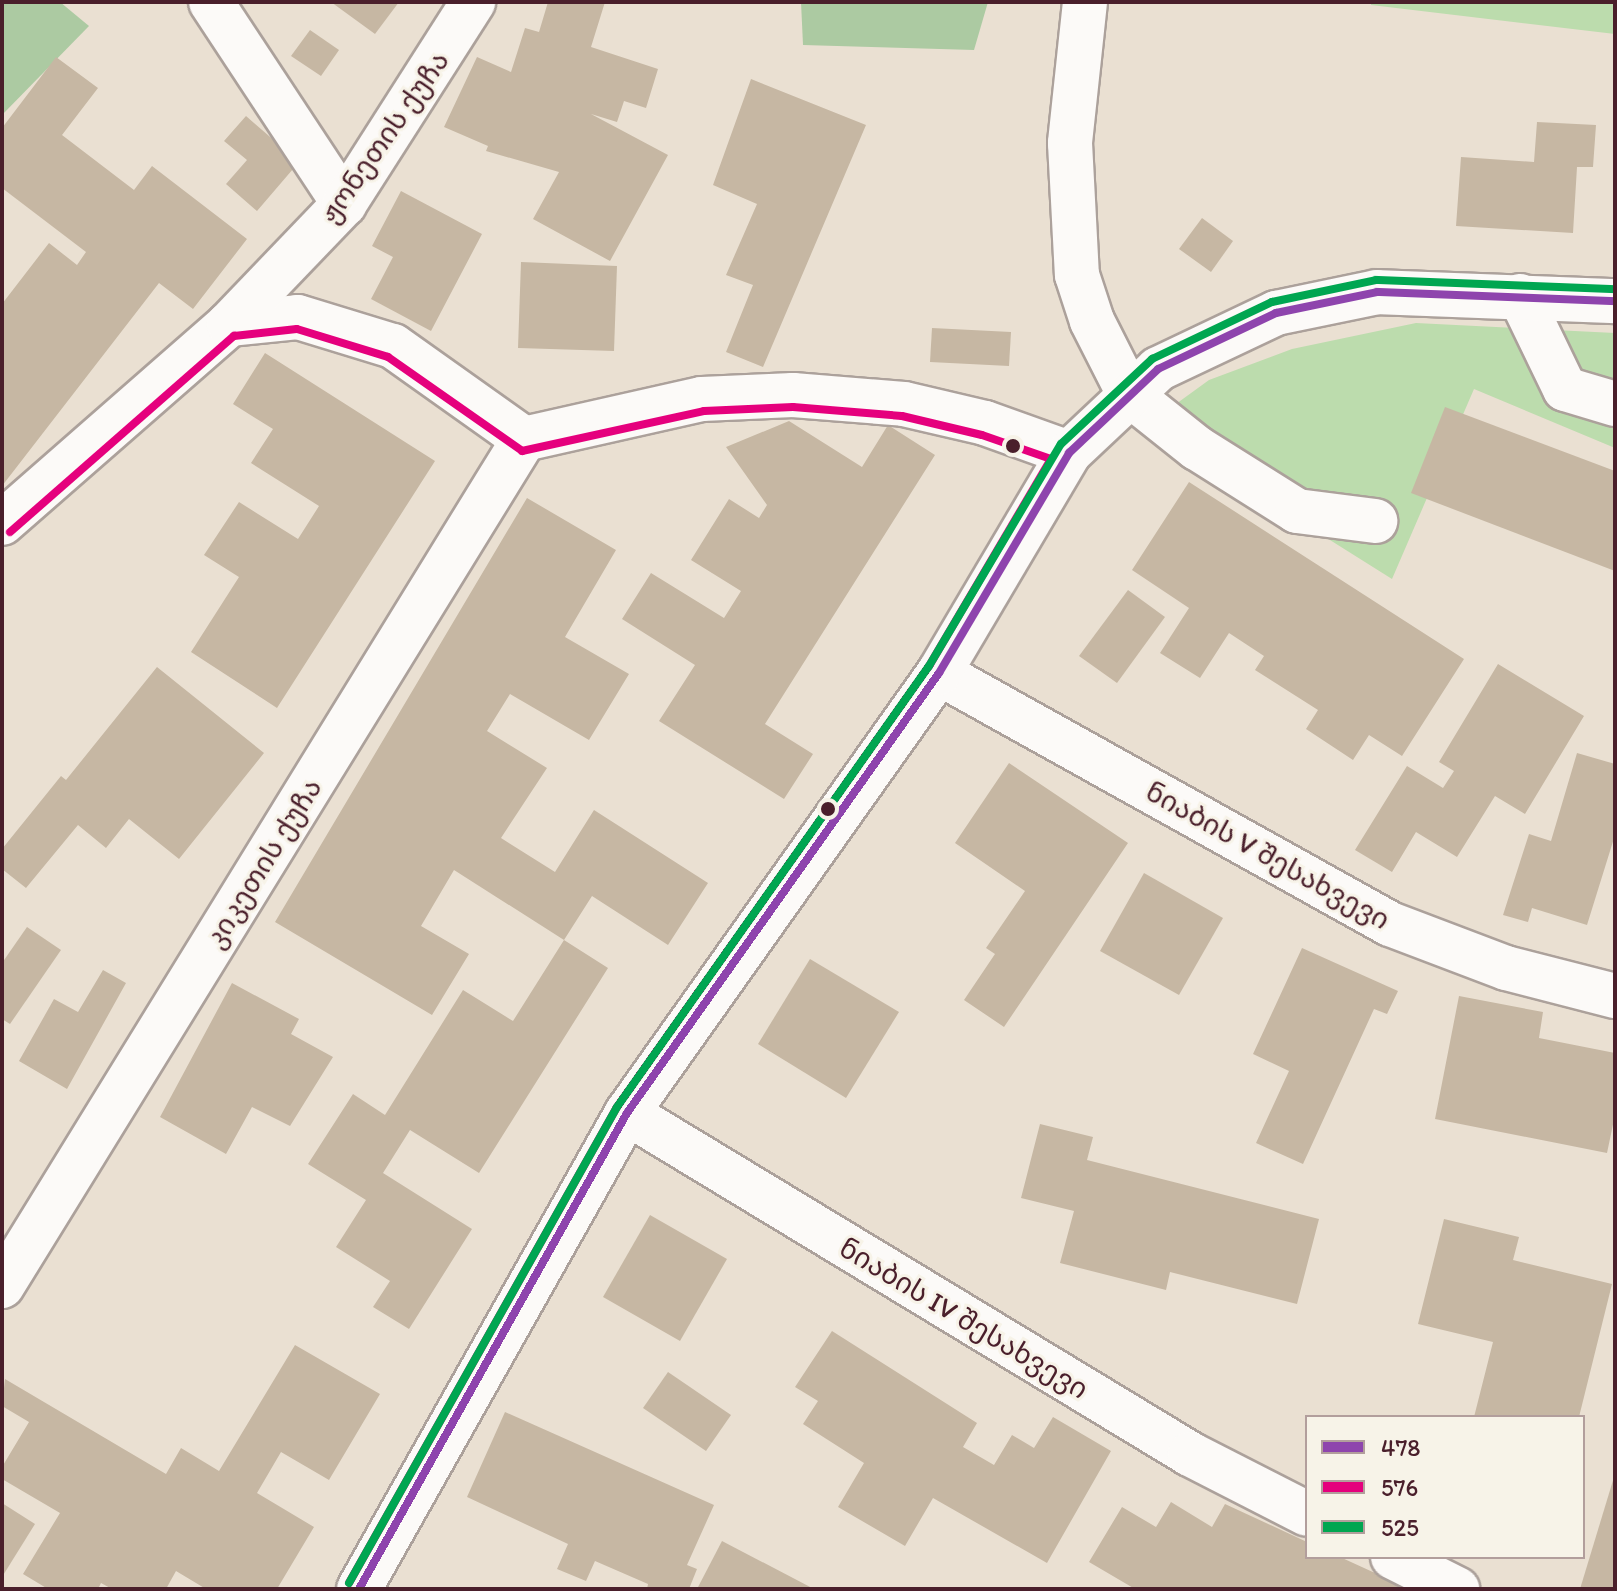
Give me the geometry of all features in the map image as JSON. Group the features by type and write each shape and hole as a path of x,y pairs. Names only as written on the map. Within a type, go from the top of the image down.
{"street":[{"path":"211,2 344,204"},
{"name":"ჟონეთის ქუჩა","path":"2,523 229,324 344,204 473,2"},
{"path":"1085,2 1070,143 1077,275 1092,321 1129,394 1197,448 1297,511 1375,521"},
{"path":"359,1589 627,1113 939,673 1069,453 1158,369 1276,313 1377,292 1615,301"},
{"path":"1520,296 1565,389 1615,404"},
{"path":"229,324 298,317 393,346 524,439 702,399 793,395 904,404 985,423 1069,453"},
{"name":"კიკეთის ქუჩა","path":"2,1286 524,439"},
{"name":"ნიაბის V შესახვევი","path":"939,673 1390,924 1506,968 1615,996"},
{"name":"ნიაბის IV შესახვევი","path":"627,1113 1190,1454 1305,1513"},
{"path":"1397,1559 1457,1589"}],"green space":[{"path":"2,2 60,2 89,26 2,115"},
{"path":"801,2 988,2 974,50 803,45"},
{"path":"1371,2 1615,2 1615,34 1371,5"},
{"path":"1416,323 1615,333 1615,448 1474,389 1392,579 1147,425 1209,380 1292,349"}],"building":[{"path":"331,2 399,2 375,34"},
{"path":"548,2 605,2 591,47 658,69 646,108 624,101 617,122 591,114 668,155 610,261 533,219 559,172 486,151 488,146 444,127 477,57 511,72 525,28 539,32"},
{"path":"310,30 339,50 321,76 291,56"},
{"path":"56,57 98,88 62,135 134,190 152,166 247,239 193,309 159,283 2,486 2,304 49,243 77,265 86,252 2,188 2,128"},
{"path":"751,79 866,125 763,367 726,352 753,285 726,275 757,204 713,185"},
{"path":"246,116 299,162 257,211 226,184 247,160 224,141"},
{"path":"1537,122 1596,125 1593,167 1577,167 1573,233 1456,226 1461,157 1534,162"},
{"path":"401,191 482,234 431,331 371,299 393,257 372,246"},
{"path":"1202,218 1233,241 1211,272 1179,249"},
{"path":"521,262 617,266 614,351 518,348"},
{"path":"932,328 1011,332 1009,366 930,362"},
{"path":"265,353 435,461 277,708 191,652 239,577 204,555 239,502 298,539 319,506 251,463 273,429 233,404"},
{"path":"1445,407 1615,471 1615,571 1411,493"},
{"path":"789,421 862,467 888,425 935,455 765,724 813,754 784,799 659,721 695,665 622,619 651,573 724,618 741,591 691,560 729,499 759,518 767,505 726,447"},
{"path":"1189,482 1464,659 1402,756 1369,735 1353,760 1306,729 1318,710 1255,670 1264,656 1229,633 1200,678 1160,653 1189,608 1132,570"},
{"path":"527,498 616,550 565,637 629,674 589,740 510,694 487,731 547,768 501,838 555,872 594,810 708,883 668,945 592,896 564,940 454,870 421,926 469,954 432,1015 275,922"},
{"path":"1128,590 1165,617 1117,683 1079,656"},
{"path":"1498,664 1584,716 1525,814 1495,796 1457,857 1416,832 1392,872 1355,850 1407,766 1443,788 1454,771 1439,762"},
{"path":"157,667 264,753 179,859 129,819 106,848 78,825 26,888 2,869 2,849 61,776 66,780"},
{"path":"1577,753 1615,764 1615,835 1587,925 1532,908 1528,922 1503,915 1529,834 1551,841"},
{"path":"1009,763 1128,843 1004,1027 964,1000 995,954 986,948 1025,891 955,843"},
{"path":"1144,873 1223,918 1179,995 1100,951"},
{"path":"27,927 61,950 10,1024 2,1019 2,963"},
{"path":"564,940 608,968 479,1173 410,1130 383,1173 472,1229 409,1329 373,1307 390,1281 336,1247 366,1200 308,1164 353,1094 385,1115 463,990 513,1021"},
{"path":"1302,948 1398,991 1387,1014 1374,1009 1303,1164 1256,1143 1289,1071 1253,1054"},
{"path":"810,959 899,1012 846,1098 758,1044"},
{"path":"103,970 126,983 67,1089 19,1061 54,999 78,1012"},
{"path":"232,983 299,1019 291,1034 333,1057 290,1126 252,1107 226,1154 160,1117"},
{"path":"1459,996 1543,1012 1539,1038 1615,1053 1615,1115 1607,1153 1435,1119"},
{"path":"1040,1124 1093,1137 1087,1160 1319,1219 1297,1304 1170,1272 1166,1290 1060,1263 1074,1211 1021,1198"},
{"path":"650,1215 727,1259 680,1341 603,1297"},
{"path":"1444,1219 1519,1237 1513,1260 1612,1284 1579,1415 1475,1415 1493,1342 1418,1324"},
{"path":"832,1331 977,1423 963,1447 994,1465 1012,1435 1034,1448 1053,1417 1111,1451 1047,1563 933,1498 905,1546 838,1507 864,1463 803,1424 818,1401 795,1387"},
{"path":"295,1345 380,1394 329,1480 281,1452 257,1493 314,1527 277,1589 206,1589 176,1571 166,1589 112,1589 101,1583 98,1589 48,1589 23,1574 60,1513 2,1479 2,1467 29,1422 2,1406 5,1379 166,1474 181,1448 219,1471"},
{"path":"668,1372 731,1415 706,1451 643,1408"},
{"path":"505,1412 714,1505 687,1565 697,1569 689,1589 647,1589 648,1584 595,1561 586,1581 557,1569 568,1544 467,1497"},
{"path":"1614,1477 1615,1589 1580,1589"},
{"path":"1171,1502 1212,1527 1225,1504 1305,1541 1305,1559 1344,1559 1410,1589 1135,1589 1089,1562 1122,1507 1156,1527"},
{"path":"2,1503 35,1524 2,1577"},
{"path":"722,1541 814,1589 697,1589"}],"transit line":[{"name":"525","path":"349,1583 617,1107 929,666 1061,444 1152,359 1272,302 1376,280 1615,289"},
{"name":"478","path":"359,1589 627,1113 939,673 1069,453 1158,369 1276,313 1377,292 1615,301"},
{"name":"576","path":"10,532 234,336 297,329 388,357 522,451 704,411 793,407 902,416 982,435 1051,459 929,666 617,1107 349,1583"}]}
